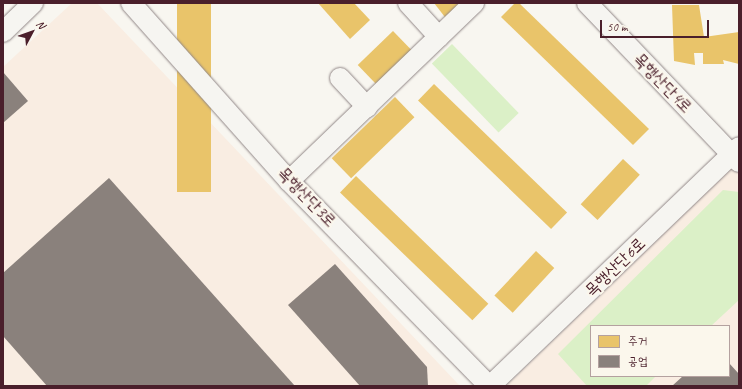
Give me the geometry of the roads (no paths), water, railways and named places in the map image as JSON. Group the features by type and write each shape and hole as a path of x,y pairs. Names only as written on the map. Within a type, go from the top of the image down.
{"street":[{"path":"3,32 33,3"},
{"name":"목행산단3로","path":"131,3 289,181 490,386"},
{"path":"408,3 439,37"},
{"path":"289,181 474,3"},
{"name":"목행산단4로","path":"587,3 737,154"},
{"path":"340,78 367,107"},
{"name":"목행산단6로","path":"490,386 737,154"}]}
